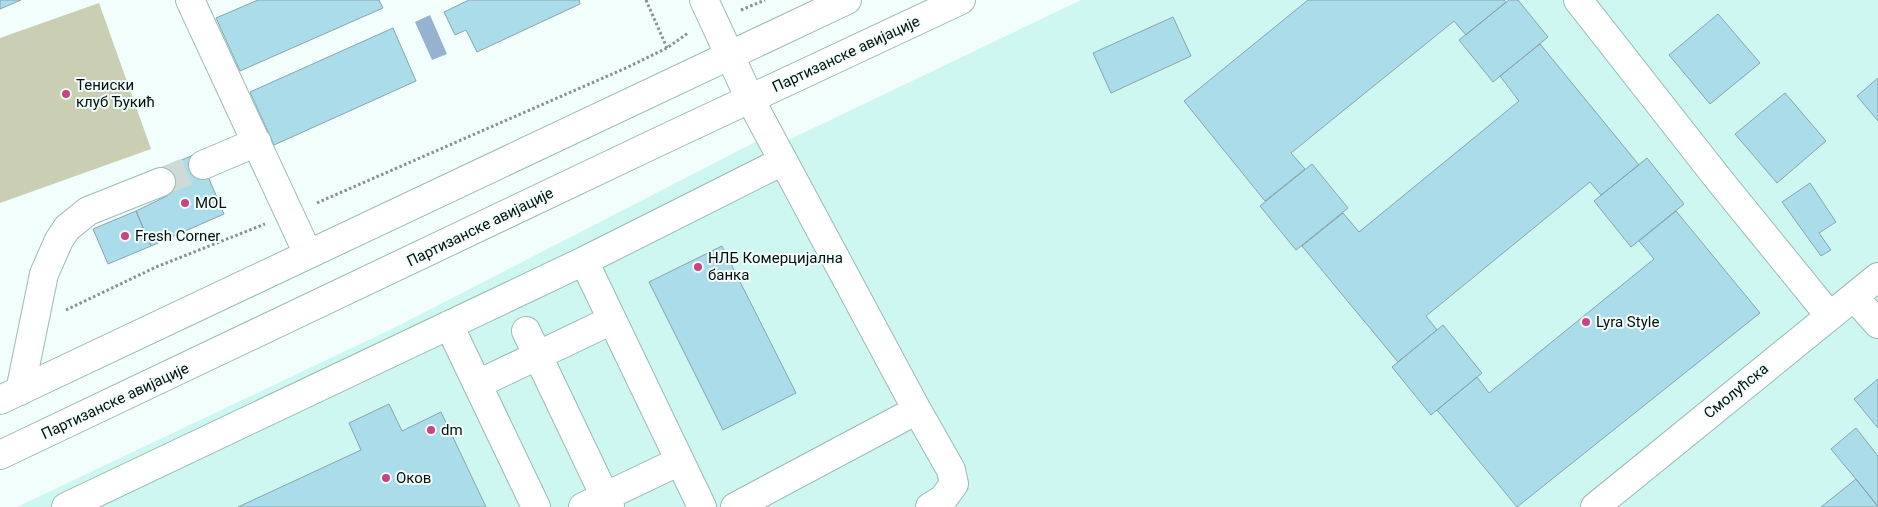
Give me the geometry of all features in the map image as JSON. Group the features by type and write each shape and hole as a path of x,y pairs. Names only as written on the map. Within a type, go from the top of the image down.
{"main road":[{"path":"190,0 308,254"},
{"path":"10,395 847,0"},
{"name":"Партизанске авијације","path":"0,455 961,0"},
{"path":"1578,0 1720,181 1829,315"},
{"path":"708,8 750,99 951,470 954,484 942,499 930,507"},
{"path":"203,165 257,142"},
{"path":"66,507 584,261 783,161"},
{"path":"10,395 34,325 44,274 54,249 67,228 88,211 160,182"},
{"path":"584,261 702,507"},
{"name":"Смолућска","path":"1595,507 1878,276"},
{"path":"1854,297 1878,324"},
{"path":"449,325 536,507"},
{"path":"478,384 548,360 616,328"},
{"path":"526,331 548,360 602,497 677,454"},
{"path":"735,507 917,410"}],"path":[{"path":"646,0 667,48"},
{"path":"34,325 156,267 290,214 628,67 667,48 708,8"}],"shaded area":[{"path":"1081,0 1878,0 1878,507 17,507 398,326 767,136 774,147"},
{"path":"430,15 447,54 432,60 415,22"}],"green space":[{"name":"Тениски клуб Ђукић","path":"99,3 151,149 0,203 0,38"}],"building":[{"path":"0,0 21,0 0,9"},
{"path":"258,0 379,0 383,8 240,71 216,18"},
{"path":"469,0 579,0 580,4 477,52 466,30 455,35 444,12"},
{"path":"1308,0 1504,0 1506,2 1466,35 1454,21 1291,153 1305,169 1265,201 1184,101"},
{"path":"1509,0 1518,0 1548,37 1493,82 1459,40"},
{"path":"1718,14 1760,63 1710,104 1669,55"},
{"path":"1173,17 1191,56 1111,93 1093,53"},
{"path":"393,28 416,81 274,145 250,92"},
{"path":"1540,44 1639,165 1601,195 1590,182 1426,316 1437,330 1398,362 1302,246 1343,213 1359,232 1519,101 1500,76"},
{"path":"1878,78 1878,121 1857,96"},
{"path":"1785,93 1826,141 1777,183 1735,134"},
{"name":"MOL","path":"198,153 224,214 151,246 136,211 167,196 156,171"},
{"path":"1647,158 1684,204 1631,247 1594,201"},
{"path":"1312,164 1348,208 1296,250 1260,206"},
{"path":"1810,183 1836,222 1819,233 1831,250 1821,256 1782,202"},
{"path":"136,211 151,246 108,264 93,229"},
{"path":"1676,211 1760,313 1517,507 1437,410 1477,377 1489,393 1654,259 1639,241"},
{"path":"722,246 796,393 723,430 649,282"},
{"path":"1443,325 1482,373 1431,415 1392,367"},
{"path":"1878,379 1878,428 1854,399"},
{"name":"Оков","path":"389,404 402,431 441,412 486,507 238,507 361,450 349,423"},
{"path":"1856,428 1878,456 1878,506 1831,449"},
{"path":"1856,479 1878,507 1821,507"}],"tunnel":[{"path":"161,182 203,165"}],"place":[{"name":"Тениски клуб Ђукић","path":"66,94"},
{"name":"MOL","path":"185,203"},
{"name":"Fresh Corner","path":"125,236"},
{"name":"НЛБ Комерцијална банка","path":"698,267"},
{"name":"Lyra Style","path":"1586,322"},
{"name":"dm","path":"431,430"},
{"name":"Оков","path":"386,478"}]}
